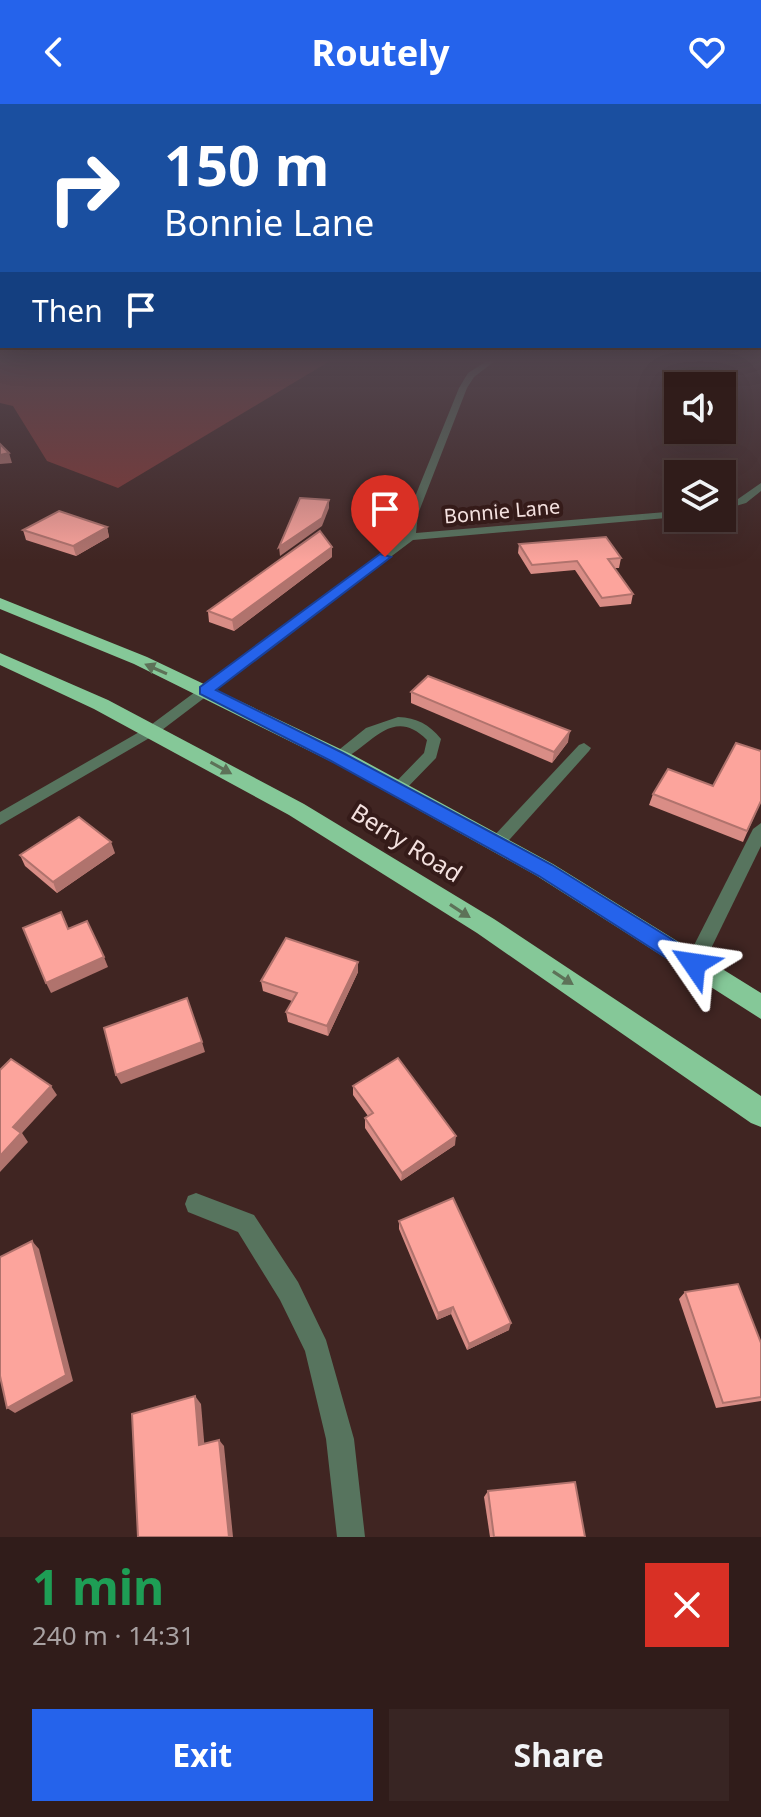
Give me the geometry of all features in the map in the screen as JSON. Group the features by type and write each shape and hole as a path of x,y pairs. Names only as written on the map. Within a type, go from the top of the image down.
{"highway":[{"name":"Berry Road","path":"0,603 205,691 337,757 546,871 761,1007"},
{"name":"Berry Road","path":"0,658 153,730 315,821 422,886 761,1113"}],"street":[{"path":"410,537 413,514 447,428"},
{"path":"736,503 761,486"},
{"name":"Bonnie Lane","path":"0,819 153,730 410,537 664,515"},
{"path":"337,757 365,733 396,721 428,730 434,739 431,755 397,789"},
{"path":"496,844 584,748"},
{"path":"694,964 761,829"},
{"path":"196,1204 246,1223 289,1291 317,1349 340,1439 351,1537"}],"shaded area":[{"path":"27,428 218,428 118,488 47,461"}],"building":[{"path":"0,444 9,453 0,455"},
{"path":"300,498 329,500 322,518 279,547"},
{"path":"59,511 107,527 73,546 23,530"},
{"path":"320,531 332,547 232,620 208,611"},
{"path":"606,537 621,558 608,559 633,594 602,598 577,561 532,565 519,544"},
{"path":"428,676 570,731 554,752 411,692"},
{"path":"736,743 761,751 761,801 747,831 653,794 668,769 713,786"},
{"path":"79,817 111,842 53,882 20,855"},
{"path":"61,912 68,929 87,921 104,957 46,983 23,928"},
{"path":"286,938 358,962 327,1026 286,1012 297,993 261,981"},
{"path":"187,998 202,1042 116,1075 104,1028"},
{"path":"398,1058 456,1136 402,1173 365,1118 373,1113 353,1086"},
{"path":"11,1059 51,1086 13,1127 21,1133 0,1156 0,1070"},
{"path":"453,1198 511,1323 469,1344 453,1307 438,1313 399,1221"},
{"path":"32,1241 66,1375 7,1408 0,1376 0,1257"},
{"path":"738,1284 761,1343 761,1397 723,1403 685,1292"},
{"path":"195,1396 199,1445 219,1440 229,1537 138,1537 132,1414"},
{"path":"575,1482 585,1537 494,1537 488,1491"}],"route":[{"path":"385,557 205,691 337,757 546,871 694,964"}]}
